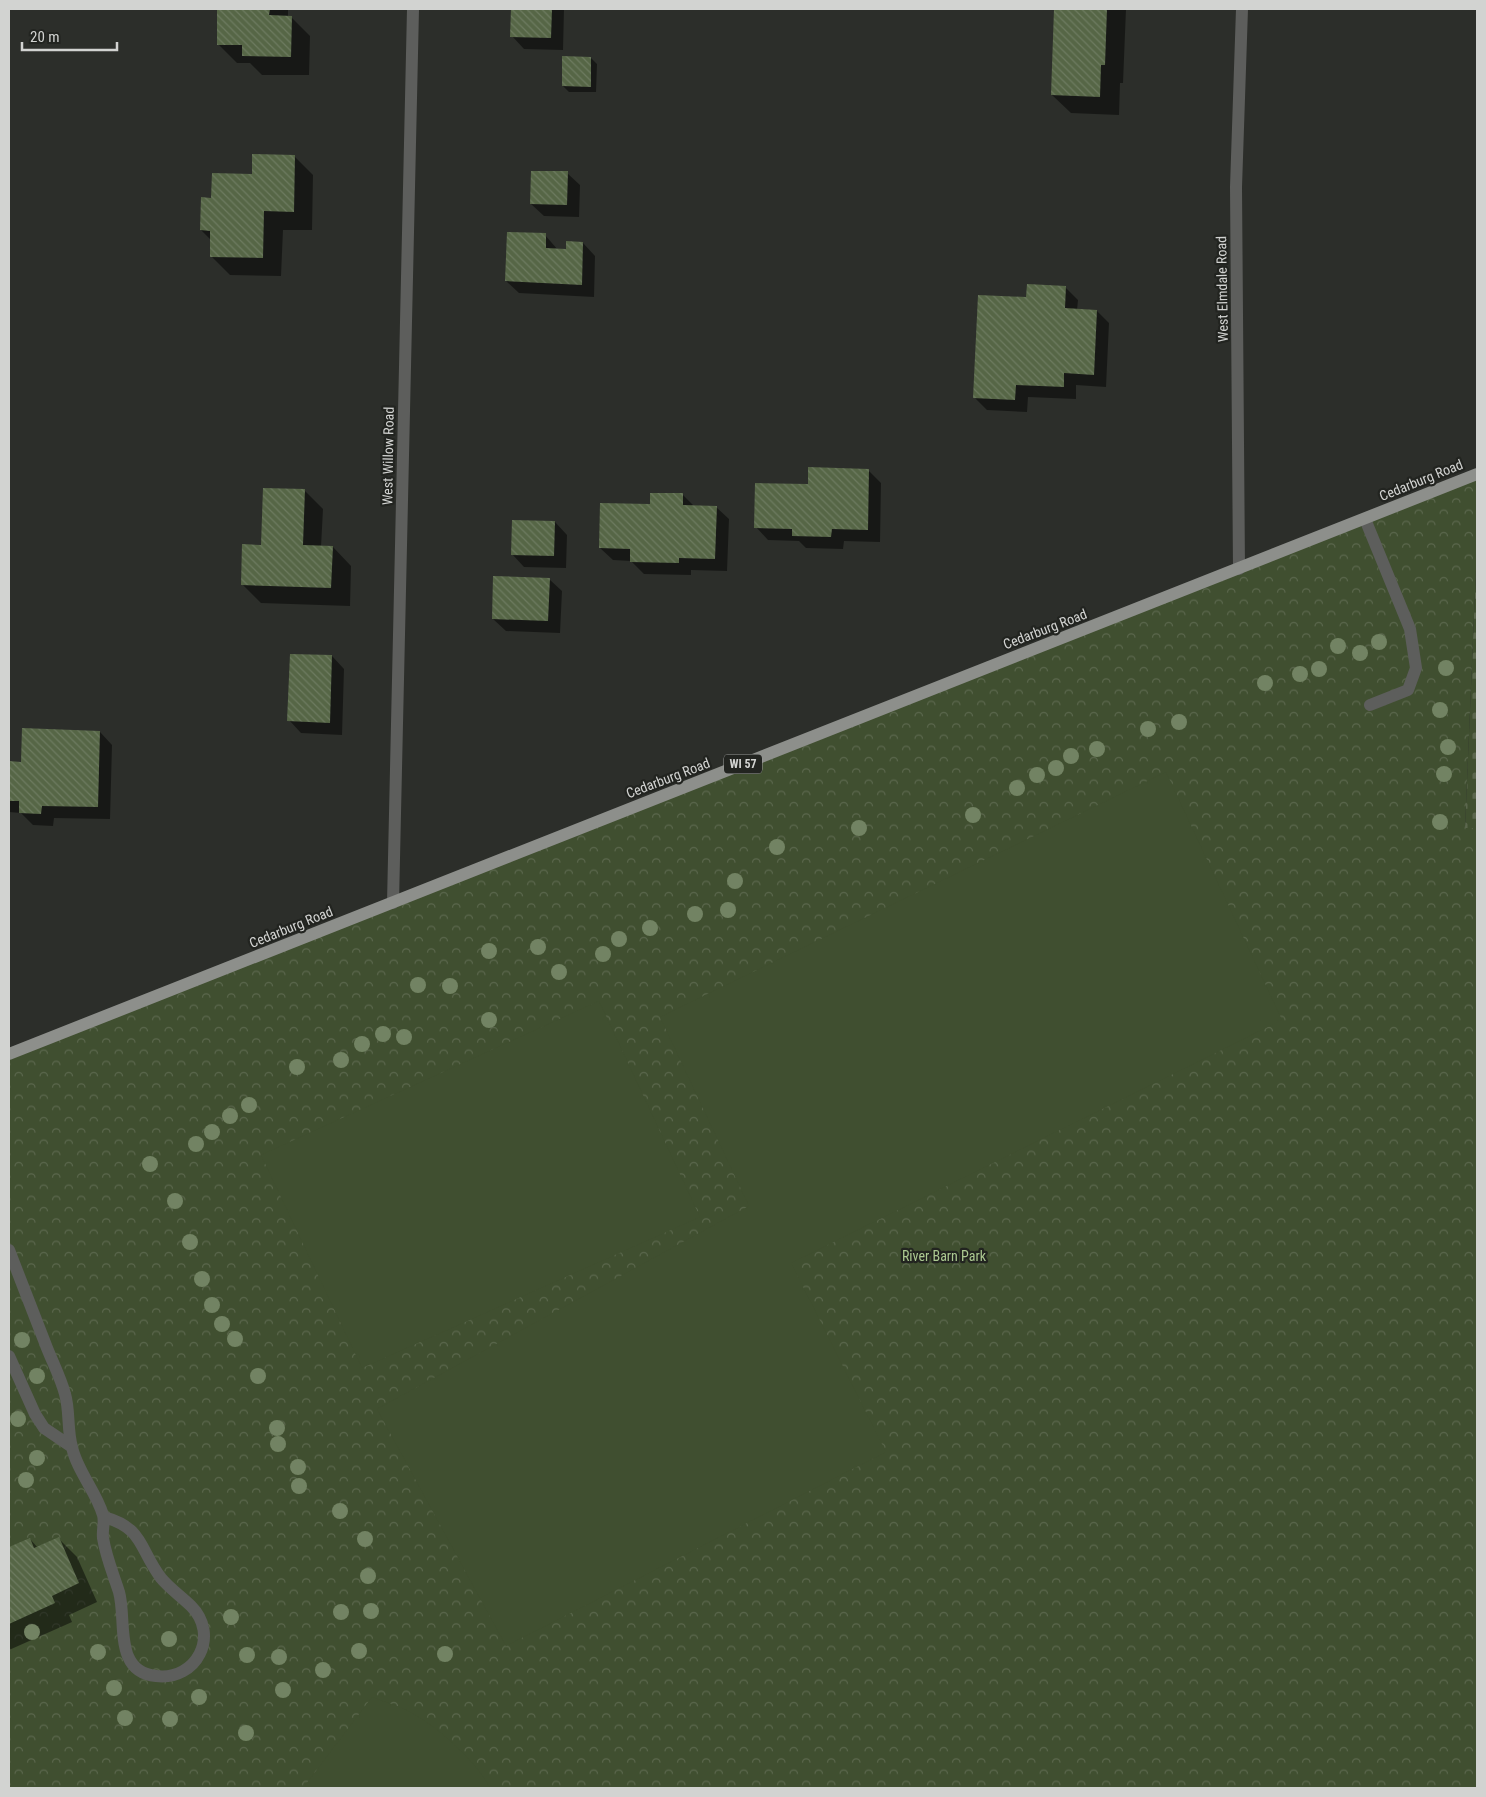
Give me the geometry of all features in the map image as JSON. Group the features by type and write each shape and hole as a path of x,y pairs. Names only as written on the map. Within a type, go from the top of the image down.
{"main road":[{"name":"Cedarburg Road","path":"9,1054 1477,474"}],"street":[{"name":"West Willow Road","path":"392,903 412,9"},
{"name":"West Elmdale Road","path":"1239,569 1236,187 1242,9"},
{"path":"1365,519 1410,630 1416,668 1408,690 1370,705"},
{"path":"9,1250 65,1394 72,1447 104,1517 102,1534 107,1562 119,1593 122,1631 131,1664 141,1672 151,1676 170,1678 181,1674 193,1665 200,1653 203,1638 202,1621 197,1612 161,1579 139,1539 130,1529 122,1522 104,1517"},
{"path":"9,1356 35,1414 44,1428 72,1447"}],"green space":[{"name":"River Barn Park","path":"1477,474 1477,545 1465,828 1477,828 1477,1788 9,1788 9,1053"},
{"path":"1477,545 1477,828 1465,828"},
{"path":"1166,772 1282,1020 791,1263 886,1452 506,1646 377,1409 749,1206 660,1017"},
{"path":"599,1001 700,1217 362,1368 261,1155"},
{"path":"372,1697 397,1706 422,1719 445,1736 467,1757 490,1788 303,1788"}],"building":[{"path":"217,9 270,9 269,15 292,16 291,57 242,56 242,45 217,45"},
{"path":"511,9 552,9 551,38 510,37"},
{"path":"1054,9 1107,9 1105,65 1101,65 1100,97 1051,95"},
{"path":"562,56 591,57 591,87 562,86"},
{"path":"252,154 295,155 294,212 264,211 263,258 210,257 210,231 200,230 201,197 211,198 212,173 252,174"},
{"path":"531,171 568,171 567,205 530,204"},
{"path":"507,232 546,233 546,248 566,249 566,241 583,242 582,285 505,281"},
{"path":"1027,284 1066,286 1065,308 1097,310 1094,375 1064,373 1064,387 1016,385 1015,400 973,398 978,295 1026,297"},
{"path":"808,467 869,469 868,530 832,529 831,537 792,536 792,529 754,528 755,483 808,484"},
{"path":"263,488 305,489 303,545 333,546 331,588 241,585 242,544 261,545"},
{"path":"650,493 683,493 683,505 717,506 715,559 679,558 679,563 630,562 630,549 599,548 600,503 650,504"},
{"path":"512,520 555,521 554,556 511,555"},
{"path":"493,576 550,578 548,621 492,619"},
{"path":"290,654 332,655 330,723 287,721"},
{"path":"22,728 100,731 98,807 42,806 41,814 19,813 19,801 9,801 9,761 21,762"},
{"path":"59,1537 79,1583 52,1596 55,1603 9,1624 9,1547 30,1538 34,1548"}]}
